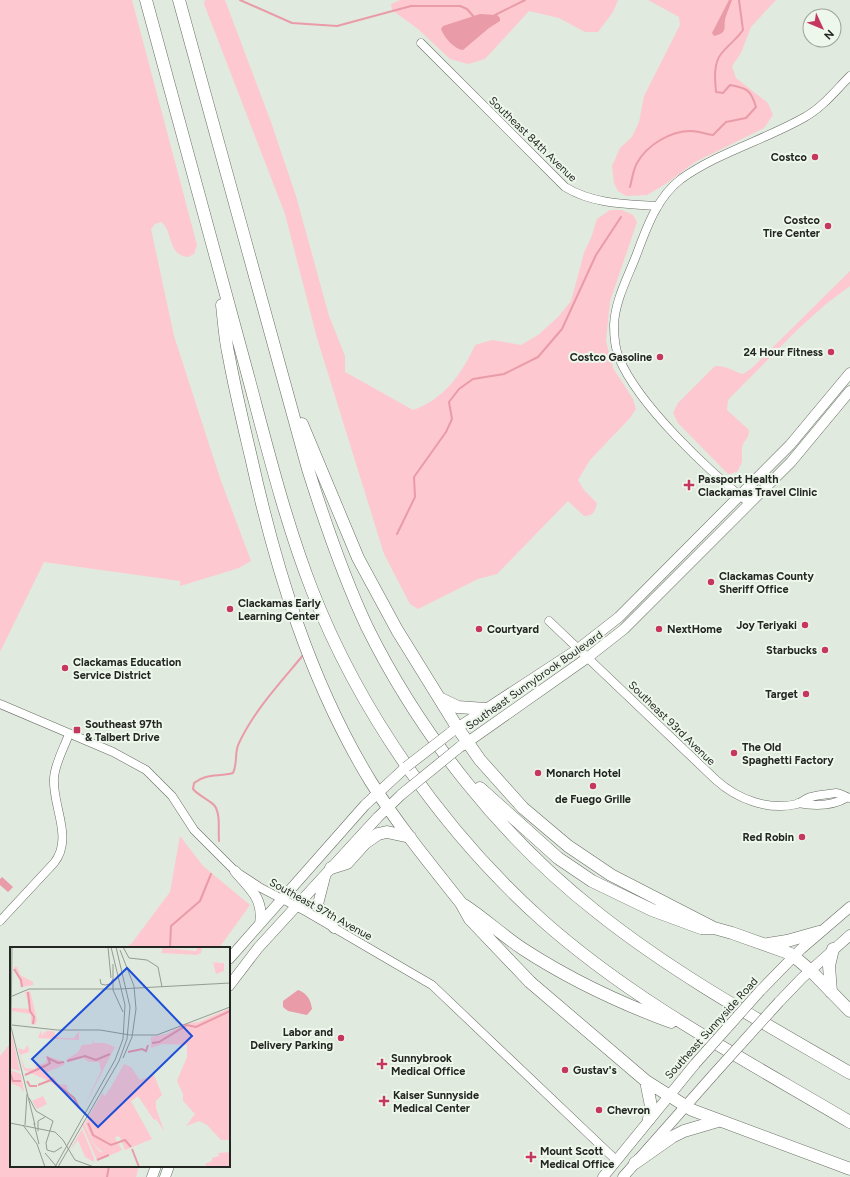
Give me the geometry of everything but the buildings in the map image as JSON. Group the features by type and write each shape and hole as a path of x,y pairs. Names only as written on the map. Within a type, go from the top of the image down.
{"highway":[{"path":"146,0 283,502 312,590 345,660 386,733 426,792 453,827 514,893 588,958 640,997 850,1122"},
{"path":"179,0 310,477 326,528 348,583 368,627 417,713 452,763 499,819 534,856 596,912 676,970 850,1072"},
{"path":"217,264 228,356 259,494 287,596 307,650 336,716 360,764 378,793 461,904 470,919 530,982 646,1081 685,1107 718,1121 850,1169"},
{"path":"281,371 356,553 382,603 439,698 453,730 501,786 523,808 568,846 611,875 714,928 766,944 794,956 810,970 850,1011"},
{"path":"439,698 458,707 485,709"},
{"path":"452,763 558,858 592,881 652,910 701,928 714,928"},
{"path":"329,871 347,863 365,843 378,834 392,832 410,836"},
{"path":"461,904 523,949 589,986 624,1004 697,1032"},
{"path":"766,944 787,941 819,932"},
{"path":"831,992 829,966 833,949"},
{"path":"646,1081 651,1106 649,1119"},
{"path":"635,1163 684,1131 718,1121"}],"main road":[{"name":"Southeast Sunnybrook Boulevard","path":"230,958 390,781 453,730 578,649 613,622 790,445 850,373"},
{"name":"Southeast Sunnybrook Boulevard","path":"230,985 253,954 388,807 464,744 587,658 624,629 804,448 850,391"},
{"path":"651,603 651,596 662,583 661,575"},
{"path":"235,871 259,901 261,910 260,924"},
{"path":"329,871 318,904 323,914 334,928"},
{"name":"Southeast Sunnyside Road","path":"603,1177 668,1095 760,991 819,932 850,907"},
{"path":"623,1177 779,1002 810,970 850,935"},
{"path":"152,1177 156,1167"},
{"path":"165,1177 169,1167"}],"street":[{"name":"Southeast 84th Avenue","path":"421,43 565,187 577,194 599,201 658,206"},
{"path":"749,503 665,423 632,381 618,356 614,325 621,292 658,206 679,181 690,173 805,117 827,100 850,76"},
{"name":"Southeast 93rd Avenue","path":"549,621 728,790 759,803 780,806 798,803 811,806 839,802 848,798"},
{"name":"Southeast 97th Avenue","path":"0,704 119,755 146,770 166,789 194,830 223,861 235,871 261,888 334,928 432,985 617,1161"},
{"path":"0,921 60,855 63,837 54,790 54,778 56,767 69,734"}],"shaded area":[{"path":"0,0 132,0 197,245 194,254 188,257 177,252 168,231 161,222 155,224 151,229 174,336 220,478 251,561 239,568 180,586 180,581 44,562 0,652"},
{"path":"205,0 225,0 271,122 296,196 329,316 345,356 345,372 413,410 434,400 450,385 458,376 475,345 492,340 521,345 538,335 558,317 571,301 584,253 597,219 610,210 622,210 633,215 637,222 610,301 606,341 613,368 633,399 636,409 630,418 590,460 578,480 584,490 597,503 595,511 590,515 584,516 568,501 497,574 478,579 418,609 410,604 384,554 317,338 285,214 204,4"},
{"path":"400,0 618,0 613,12 598,32 585,32 559,18 529,11 485,59 468,64 450,59 418,29 392,10 391,4"},
{"path":"648,0 776,0 751,27 741,53 732,66 736,78 768,103 773,115 764,128 695,162 667,183 647,195 626,196 618,191 614,183 612,166 620,148 632,137 639,122 644,96 680,25 679,17"},
{"path":"729,0 732,0 726,16 724,31 714,36 712,33"},
{"path":"480,14 497,15 500,18 500,21 489,28 463,50 456,47 444,36 441,29 443,26"},
{"path":"850,271 850,286 826,304 797,330 728,400 727,410 749,430 748,436 742,448 741,464 737,472 728,474 678,423 673,413 678,403 715,366 726,367 743,374 752,368"},
{"path":"180,836 203,866 250,905 220,947 126,947 132,943 170,892"},
{"path":"2,877 13,887 8,892 0,885 0,879"},
{"path":"298,990 308,997 311,1003 312,1009 307,1015 288,1011 283,1007 283,1001"},
{"path":"10,1045 10,1167 139,1167 136,1177 0,1177 0,1056"}],"waterway":[{"path":"240,0 292,23 337,26 411,6 460,6 467,9 474,17"},
{"path":"495,15 525,0"},
{"path":"630,187 637,163 641,156 660,140 675,133 683,132 694,131 713,135 726,122 746,118 756,107 750,93 741,87 730,85 723,93 716,92 715,73 718,58 743,30 739,0"},
{"path":"397,534 415,497 414,477 446,432 452,419 449,402 459,389 473,379 504,374 538,357 562,329 596,255 621,217"},
{"path":"219,841 218,813 216,808 212,803 193,789 194,783 208,776 233,773 238,746 245,731 269,696 304,654"},
{"path":"170,947 171,926 200,901 211,874"},
{"path":"107,1177 109,1167"}],"place":[{"name":"Costco","path":"815,157"},
{"name":"Costco Tire Center","path":"828,226"},
{"name":"24 Hour Fitness","path":"831,352"},
{"name":"Costco Gasoline","path":"660,357"},
{"name":"Passport Health Clackamas Travel Clinic","path":"689,485"},
{"name":"Clackamas County Sheriff Office","path":"711,582"},
{"name":"Clackamas Early Learning Center","path":"230,609"},
{"name":"Joy Teriyaki","path":"805,625"},
{"name":"Courtyard","path":"479,629"},
{"name":"NextHome","path":"659,629"},
{"name":"Starbucks","path":"825,650"},
{"name":"Clackamas Education Service District","path":"65,668"},
{"name":"Target","path":"806,694"},
{"name":"Southeast 97th & Talbert Drive","path":"77,730"},
{"name":"The Old Spaghetti Factory","path":"734,753"},
{"name":"Monarch Hotel","path":"538,773"},
{"name":"de Fuego Grille","path":"593,786"},
{"name":"Red Robin","path":"802,837"},
{"name":"Labor and Delivery Parking","path":"341,1038"},
{"name":"Sunnybrook Medical Office","path":"382,1064"},
{"name":"Gustav's","path":"565,1070"},
{"name":"Kaiser Sunnyside Medical Center","path":"384,1101"},
{"name":"Chevron","path":"599,1110"},
{"name":"Mount Scott Medical Office","path":"531,1157"}]}
